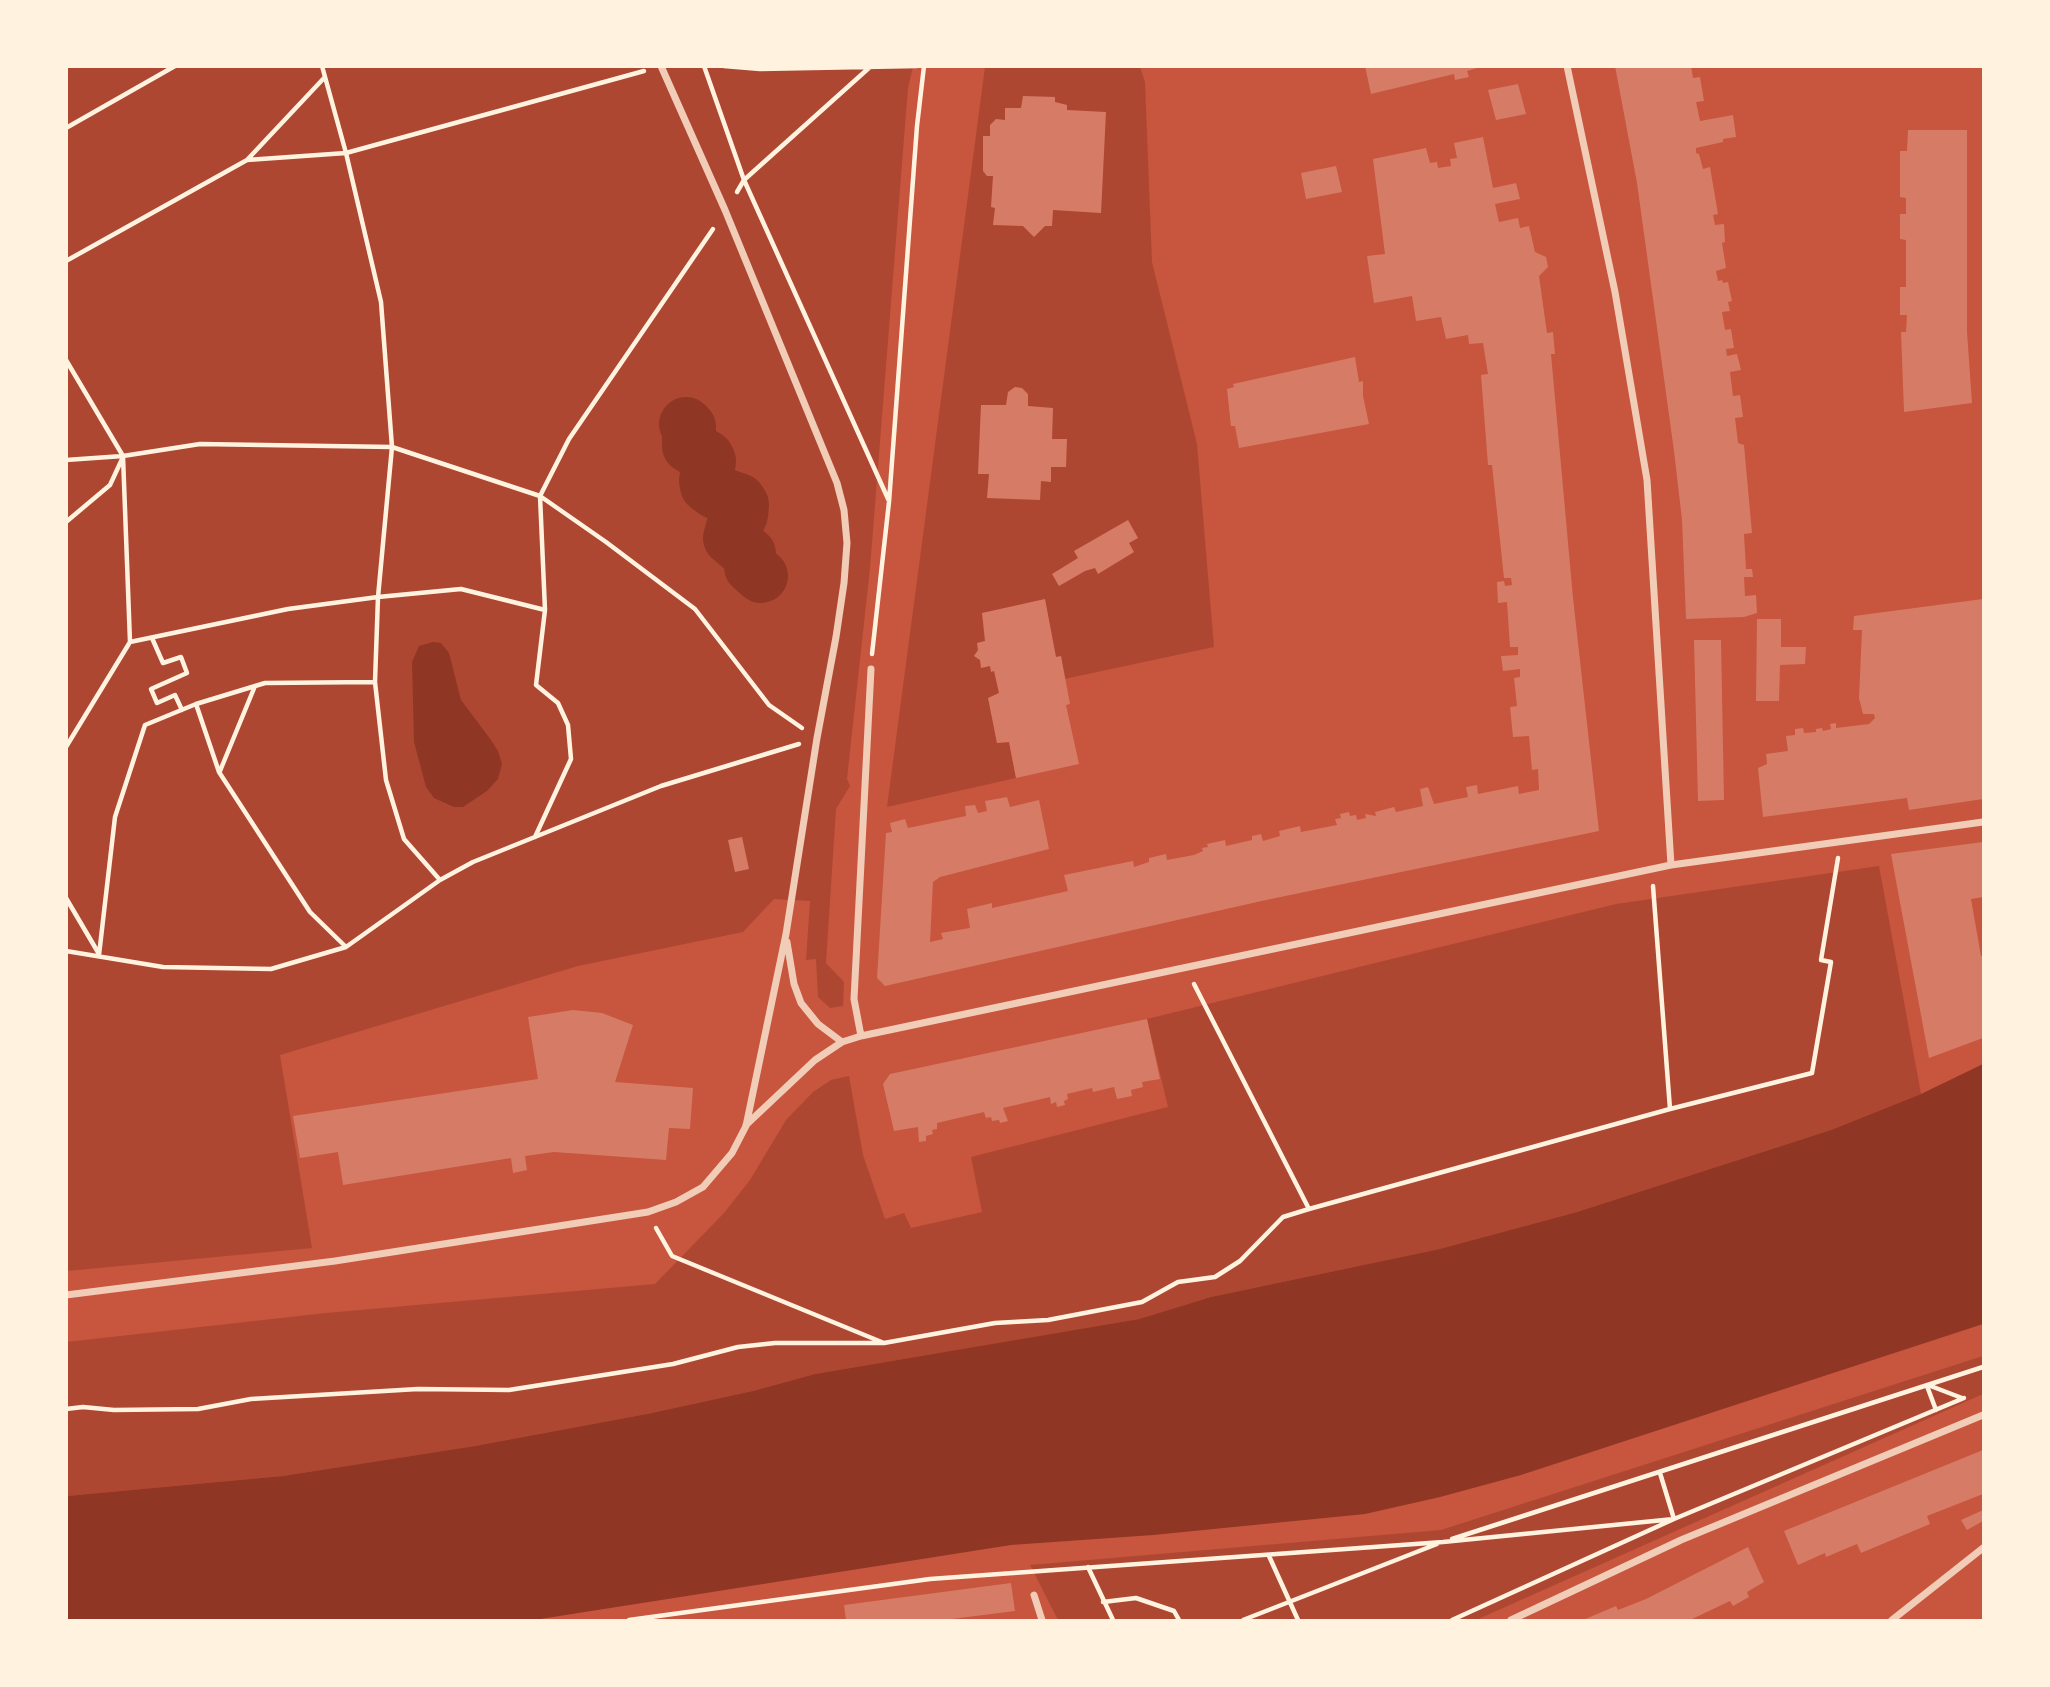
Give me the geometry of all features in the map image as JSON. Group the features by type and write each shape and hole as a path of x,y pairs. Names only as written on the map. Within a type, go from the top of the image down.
{"street":[{"path":"1567,66 1615,292 1647,480 1671,865"},
{"path":"66,1295 335,1261 648,1212 676,1202 703,1186 732,1153 746,1126 786,934 844,583 847,543 844,510 837,483 725,210 662,67"},
{"path":"861,1037 854,999 870,669"},
{"path":"746,1126 815,1060 842,1042 861,1037 1671,865 1983,822"},
{"path":"786,934 792,972 801,1003 817,1024 842,1042"},
{"path":"1511,1620 1681,1540 1983,1415"},
{"path":"1892,1620 1983,1548"},
{"path":"1034,1595 1042,1620"}],"path":[{"path":"67,128 175,66"},
{"path":"322,66 381,302 393,447 378,597 374,682 386,780 404,839 440,880"},
{"path":"704,66 744,180 889,502"},
{"path":"724,66 760,69 917,66"},
{"path":"870,669 889,502 916,126 924,66"},
{"path":"247,160 345,153 662,67"},
{"path":"535,837 571,759 568,725 558,703 536,685 545,610 540,496 569,439 744,180 870,67"},
{"path":"66,261 247,160 324,78"},
{"path":"66,360 123,456 130,642 69,738 66,747"},
{"path":"66,460 123,456 200,444 393,447 540,496 695,609 769,705 817,738"},
{"path":"66,522 110,485 123,456"},
{"path":"130,642 288,610 461,589 545,610"},
{"path":"152,638 163,663 181,657 187,673 151,689 157,702 175,695 182,710"},
{"path":"99,955 115,817 145,725 196,704 265,683 374,682"},
{"path":"219,772 256,686"},
{"path":"196,704 219,772 310,912 346,947"},
{"path":"66,951 163,967 271,969 346,947 440,880 473,862 661,786 817,738"},
{"path":"66,1409 198,1409 251,1399 418,1389 509,1390 673,1364 738,1347 762,1344 884,1343 995,1323 1048,1320 1142,1302 1178,1282 1215,1277 1240,1261 1283,1217 1670,1109 1812,1073 1831,962 1821,960 1841,841"},
{"path":"1652,869 1670,1109"},
{"path":"66,898 99,955"},
{"path":"1186,968 1309,1209"},
{"path":"648,1212 672,1256 884,1343"},
{"path":"1242,1620 1443,1542 1983,1367"},
{"path":"1452,1620 1674,1519 1964,1398 1927,1385"},
{"path":"1927,1385 1936,1410"},
{"path":"1660,1472 1674,1519"},
{"path":"629,1620 930,1578 1269,1556 1674,1519"},
{"path":"1269,1556 1298,1620"},
{"path":"1088,1567 1113,1620"},
{"path":"1103,1602 1136,1598 1174,1611 1179,1620"}],"shaded area":[{"path":"67,67 913,67 908,88 870,568 847,779 850,786 836,809 826,963 844,982 843,1006 830,1008 818,997 816,959 806,960 810,901 774,899 743,932 578,966 280,1055 312,1248 67,1271"},
{"path":"985,67 1140,67 1145,82 1152,262 1197,444 1214,647 999,693 989,698 997,743 1009,742 1016,778 887,807"},
{"path":"441,643 449,653 461,700 491,740 502,764 498,779 487,791 463,807 454,807 434,798 426,787 414,742 412,662 419,646"},
{"path":"1879,866 1921,1094 1831,1130 1577,1212 1441,1249 1211,1297 1139,1319 815,1374 753,1391 647,1414 475,1446 283,1476 67,1496 66,1342 326,1313 655,1284 724,1213 750,1180 786,1120 813,1092 831,1080 849,1076 863,1155 885,1219 904,1213 911,1228 982,1212 971,1157 1168,1107 1147,1019 1616,904"},
{"path":"1983,1064 1983,1324 1521,1475 1365,1514 1153,1535 1011,1545 534,1620 67,1620 67,1496 283,1476 475,1446 647,1414 753,1391 815,1374 1139,1319 1211,1297 1440,1249 1577,1212 1831,1130 1921,1094"},
{"path":"1983,1356 1983,1394 1476,1620 1058,1620 1030,1565 1441,1530"}],"building":[{"path":"1365,66 1481,67 1467,71 1469,77 1455,80 1454,74 1371,94"},
{"path":"1615,66 1691,66 1693,78 1700,77 1704,101 1696,102 1700,121 1733,115 1736,137 1696,148 1696,153 1699,154 1703,169 1710,167 1718,214 1713,215 1715,225 1724,224 1725,242 1722,243 1726,268 1716,271 1718,281 1728,282 1732,301 1728,302 1730,311 1722,312 1725,330 1731,329 1734,348 1726,349 1727,356 1737,354 1741,370 1730,372 1733,396 1740,395 1743,417 1735,418 1738,443 1744,445 1752,533 1744,534 1746,569 1752,569 1753,577 1744,577 1745,596 1756,595 1757,613 1744,617 1686,619 1682,520 1674,451 1637,183"},
{"path":"1518,84 1526,114 1496,120 1488,90"},
{"path":"1023,96 1055,97 1055,102 1067,105 1067,110 1106,112 1101,213 1053,210 1052,226 1045,226 1034,237 1023,226 993,225 993,176 987,176 983,171 983,136 990,136 990,125 996,119 1005,120 1005,108 1021,108"},
{"path":"1908,130 1967,130 1967,332 1972,403 1904,412 1901,332 1906,332 1907,315 1900,315 1900,287 1906,287 1906,240 1900,239 1900,214 1906,214 1906,198 1900,197 1900,151 1907,151"},
{"path":"1483,137 1493,188 1516,183 1520,199 1495,204 1499,222 1518,218 1520,228 1529,226 1535,252 1546,257 1548,267 1539,276 1547,333 1553,332 1555,354 1551,354 1573,598 1599,831 1266,900 885,986 877,978 886,833 892,832 890,823 905,819 908,828 966,816 965,806 975,805 978,813 987,811 985,801 1007,797 1010,807 1039,800 1049,849 940,877 933,882 930,942 943,939 941,933 970,928 967,909 992,903 992,908 1068,891 1064,875 1133,861 1134,867 1149,862 1149,858 1166,854 1167,860 1194,855 1203,851 1202,848 1208,847 1207,844 1225,840 1226,846 1252,840 1252,836 1261,834 1263,841 1280,836 1279,831 1300,826 1301,832 1337,825 1335,819 1341,818 1340,814 1349,812 1350,816 1356,815 1357,820 1366,818 1365,814 1376,816 1375,812 1394,807 1396,812 1423,806 1420,789 1428,787 1434,804 1468,797 1466,787 1477,785 1478,794 1518,786 1519,794 1539,790 1538,769 1532,770 1529,736 1513,737 1510,707 1517,706 1514,678 1520,677 1520,669 1503,671 1501,656 1518,655 1518,647 1510,647 1507,602 1498,603 1497,582 1504,581 1505,586 1512,585 1511,578 1504,578 1492,465 1488,465 1481,375 1488,374 1483,343 1469,344 1468,335 1446,339 1441,317 1416,321 1412,296 1374,303 1367,256 1385,254 1373,159 1426,148 1430,163 1437,162 1438,168 1451,166 1450,159 1457,158 1454,143"},
{"path":"1336,166 1342,192 1306,199 1301,173"},
{"path":"1355,357 1359,382 1363,381 1369,424 1239,448 1235,426 1231,426 1227,389 1234,387 1233,384"},
{"path":"1015,387 1022,388 1028,394 1028,406 1053,408 1052,439 1067,439 1066,467 1051,467 1051,482 1041,481 1040,500 987,498 989,474 978,474 981,405 1006,405 1008,392"},
{"path":"1128,520 1138,538 1129,543 1134,552 1098,574 1095,568 1085,571 1059,586 1052,574 1078,558 1074,551"},
{"path":"1045,599 1056,657 1061,656 1070,704 1066,705 1079,764 1016,778 1009,742 997,743 988,698 999,693 994,671 991,672 990,666 981,668 980,660 974,656 978,650 977,643 985,641 982,613"},
{"path":"1983,599 1983,799 1909,810 1907,798 1763,817 1758,768 1767,764 1766,754 1788,751 1786,736 1795,735 1795,729 1803,728 1804,733 1816,732 1816,729 1831,729 1830,724 1836,723 1836,728 1869,724 1875,718 1874,714 1863,714 1859,698 1862,630 1853,630 1854,616"},
{"path":"1757,619 1781,619 1781,647 1806,647 1805,664 1780,665 1779,701 1756,701"},
{"path":"1694,640 1721,640 1724,800 1698,801"},
{"path":"742,837 749,869 735,872 728,840"},
{"path":"1983,842 1983,897 1971,899 1983,956 1983,1038 1929,1058 1891,854"},
{"path":"573,1010 602,1013 633,1025 615,1082 693,1088 690,1129 669,1128 666,1160 554,1152 525,1156 527,1170 513,1173 511,1158 343,1185 338,1152 300,1158 293,1116 538,1079 528,1017"},
{"path":"1147,1019 1160,1079 1142,1082 1143,1087 1131,1090 1132,1096 1117,1099 1114,1087 1093,1092 1092,1088 1067,1094 1065,1105 1057,1107 1056,1102 1051,1104 1050,1097 1003,1108 1008,1121 1000,1123 999,1120 992,1121 991,1117 986,1118 984,1112 937,1123 937,1129 926,1136 926,1141 919,1142 918,1127 894,1131 883,1084 890,1074"},
{"path":"1983,1450 1983,1494 1927,1516 1930,1524 1861,1553 1857,1544 1826,1557 1825,1553 1798,1565 1784,1531"},
{"path":"1983,1510 1983,1521 1967,1530 1961,1520"},
{"path":"1748,1547 1764,1582 1747,1592 1749,1597 1733,1606 1730,1601 1690,1620 1583,1620 1616,1606 1618,1610 1646,1599"},
{"path":"1011,1583 1015,1611 944,1620 846,1620 844,1605"}],"waterway":[{"path":"686,424 689,427 689,446 709,461 707,486 715,492 739,500 742,505 741,515 730,538 749,554 751,567 761,576"}]}
